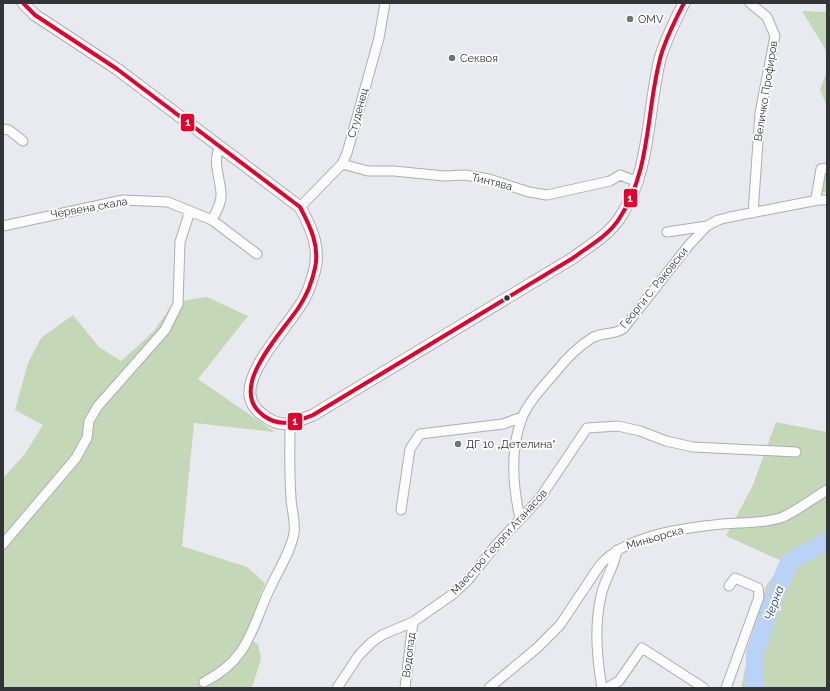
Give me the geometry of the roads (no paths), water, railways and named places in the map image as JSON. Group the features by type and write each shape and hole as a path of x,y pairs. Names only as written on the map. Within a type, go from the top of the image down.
{"street":[{"path":"23,3 35,15 117,69 300,207 313,231 316,254 314,275 304,298 265,355 253,379 250,395 253,406 270,420 279,424 290,424 313,415 573,258 603,236 618,220 631,199 638,182 660,57 684,3"},
{"name":"Студенец","path":"300,207 342,164 347,153 379,38 385,3"},
{"name":"Величко Профиров","path":"750,3 767,17 775,36 760,112 753,213"},
{"path":"3,129 9,130 23,141"},
{"path":"212,220 220,205 221,194 216,153 220,146"},
{"name":"Тинтява","path":"342,164 368,171 394,171 444,176 466,175 489,179 529,192 542,194 610,181 620,175 638,182"},
{"path":"822,200 816,198 821,169 827,168"},
{"name":"Червена скала","path":"3,226 123,200 168,202 212,220 257,254"},
{"name":"Георги С. Раковски","path":"520,518 514,479 516,448 522,418 548,380 578,348 592,338 603,333 616,334 623,329 689,245 707,226 718,220 822,200"},
{"path":"3,544 76,458 86,438 89,421 98,406 165,330 178,304 180,242 190,211"},
{"path":"667,232 707,226"},
{"path":"401,510 410,449 420,434 503,424 522,418"},
{"path":"204,682 219,674 237,657 249,641 268,593 291,545 295,518 291,499 290,424"},
{"name":"Маестро Георги Атанасов","path":"337,688 358,654 372,642 382,635 414,622 453,594 520,518 540,498 551,484 586,428 618,426 640,431 666,441 693,447 796,452"},
{"name":"Миньорска","path":"489,688 537,648 560,625 600,565 607,557 617,550 633,542 682,530 781,518 827,490"},
{"path":"602,688 596,638 600,598 605,582 615,561 617,550"},
{"path":"726,688 759,597 758,588 735,578 729,586"},
{"name":"Водопад","path":"405,688 414,622"},
{"path":"607,688 619,681 642,648 704,688"},
{"path":"598,688 600,675"}],"waterway":[{"name":"Черна","path":"755,688 755,653 772,602 789,562 827,541"}],"place":[{"name":"OMV","path":"630,19"},
{"name":"Секвоя","path":"452,58"},
{"name":"ДГ 10 „Детелина“","path":"458,444"}]}
